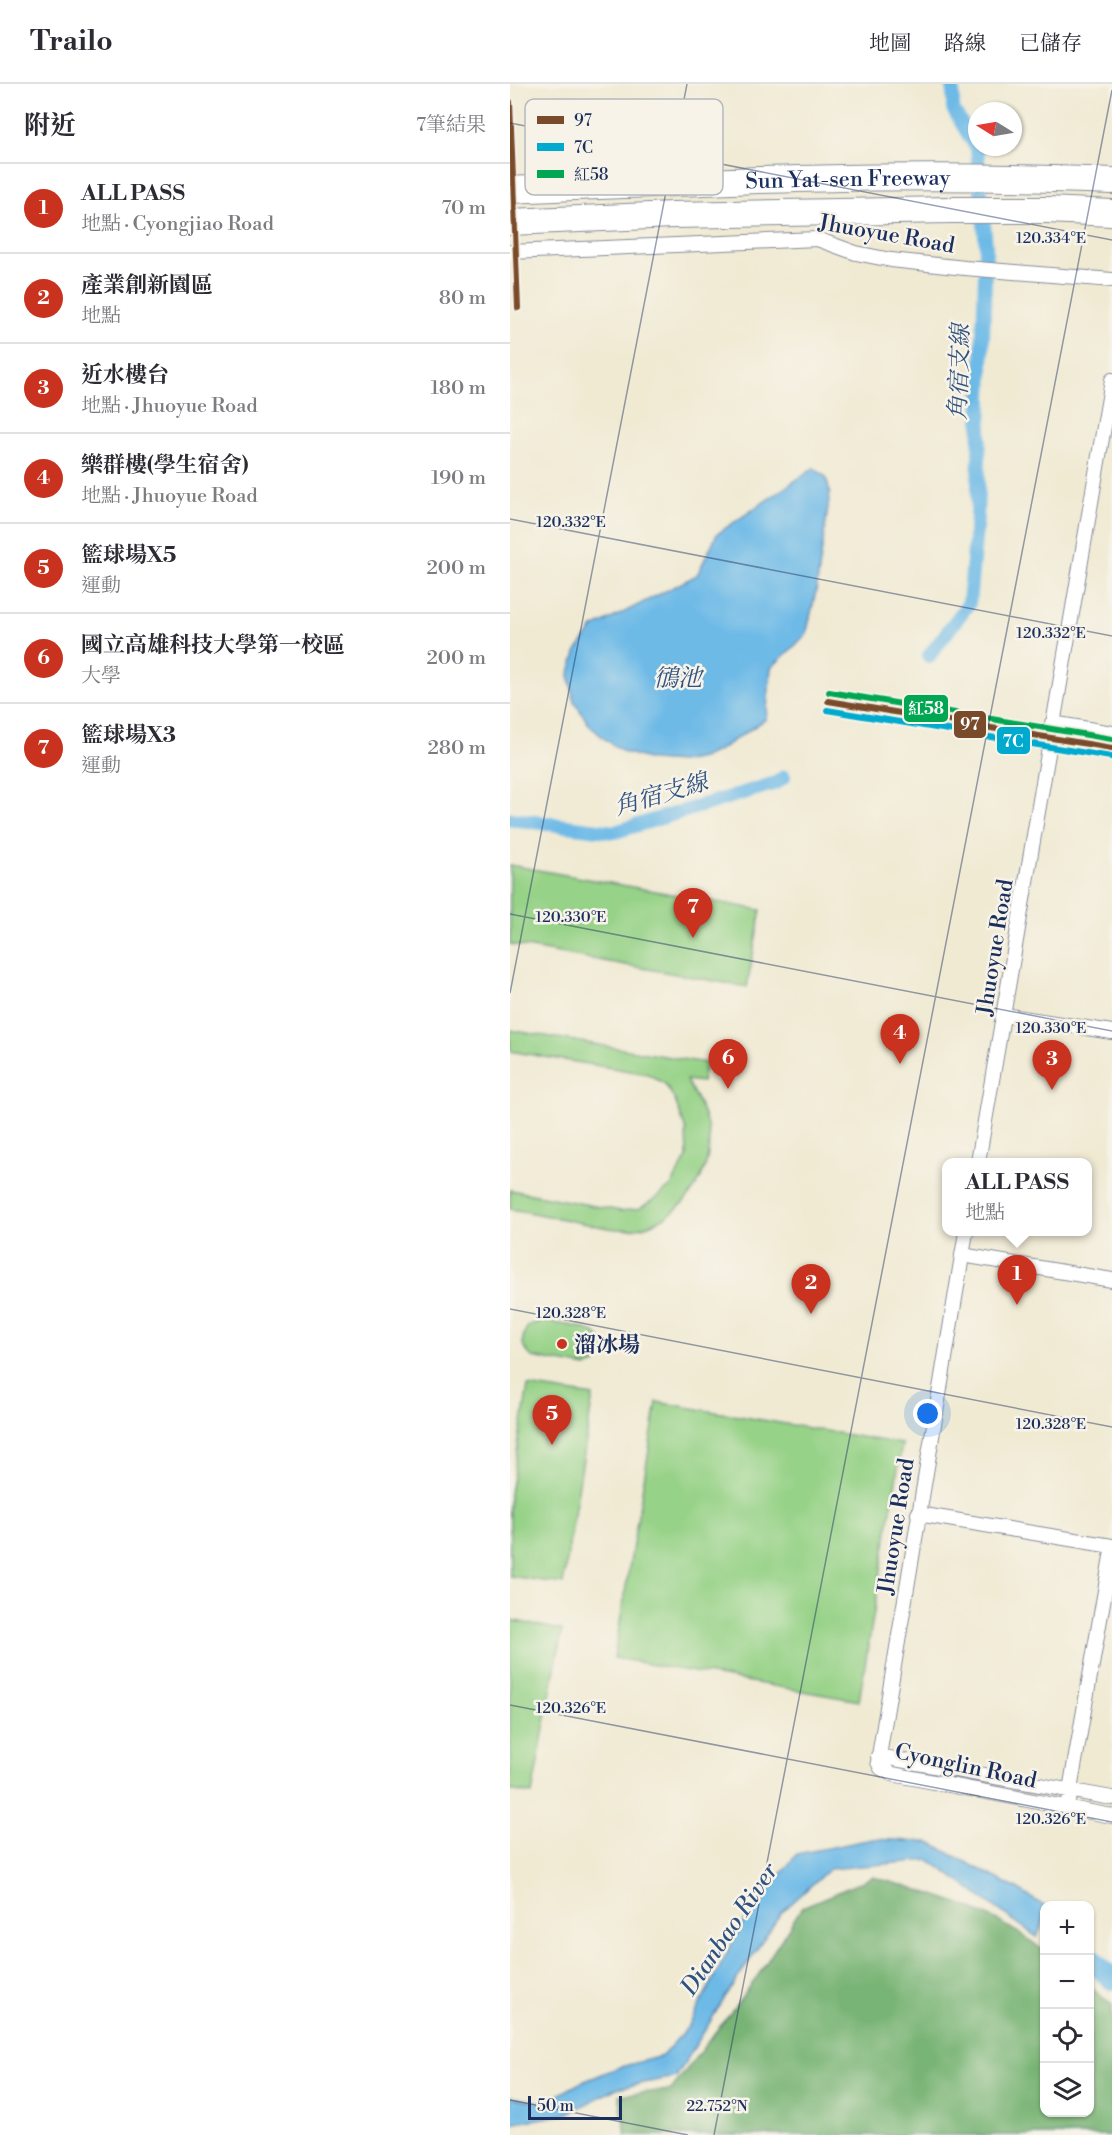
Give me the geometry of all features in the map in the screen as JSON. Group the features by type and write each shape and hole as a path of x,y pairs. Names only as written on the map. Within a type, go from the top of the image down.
{"highway":[{"name":"Sun Yat-sen Freeway","path":"723,182 948,177 1112,181"},
{"name":"Sun Yat-sen Freeway","path":"510,190 525,189"},
{"name":"Sun Yat-sen Freeway","path":"510,222 673,215 951,210 1112,213"}],"street":[{"name":"Jhuoyue Road","path":"510,252 818,238 856,253 891,260 1112,280"},
{"path":"1112,380 1052,723 1112,733"},
{"name":"Jhuoyue Road","path":"979,1158 1052,723"},
{"path":"1050,738 1112,748"},
{"path":"1004,1015 1112,1032"},
{"name":"Jhuoyue Road","path":"879,1756 965,1236"},
{"path":"962,1255 1112,1280"},
{"path":"918,1514 1112,1546"},
{"path":"1067,1807 1112,1551"},
{"name":"Cyonglin Road","path":"1112,1798 879,1756 881,1768 892,1774 1112,1816"}],"green space":[{"path":"510,865 761,910 747,987 510,944"},
{"path":"510,1030 706,1063 702,1082 686,1080 705,1117 709,1149 705,1167 697,1185 686,1200 656,1222 638,1228 619,1229 510,1209 510,1190 621,1211 639,1209 671,1186 687,1157 686,1130 674,1098 665,1084 648,1074 510,1051"},
{"name":"溜冰場","path":"541,1321 588,1330 597,1335 602,1342 602,1351 596,1364 586,1367 532,1357 523,1345 524,1334 529,1325"},
{"path":"528,1386 593,1396 563,1584 510,1576 510,1494"},
{"path":"657,1402 902,1444 859,1701 614,1658"},
{"path":"510,1620 562,1630 532,1794 510,1790"},
{"path":"873,1877 963,1905 1025,1937 1040,1948 1040,2117 1094,2117 1094,1990 1112,2005 1112,2135 626,2135 619,2095 671,2090 755,1980 802,1907"}],"water":[{"name":"鴴池","path":"814,468 826,477 830,493 816,591 806,635 771,668 766,719 719,750 702,758 681,762 651,760 624,752 606,740 590,726 574,701 569,675 577,650 593,628 697,575 717,534"},
{"path":"873,1839 928,1842 1040,1903 1040,1930 1037,1937 929,1860 829,1869 781,1913 676,2077 617,2088 567,2114 510,2124 510,2097 544,2103 580,2083 617,2068 662,2056 688,2027 744,1921 797,1854"}],"waterway":[{"name":"角宿支線","path":"929,656 969,603 977,518 986,246 977,149 953,109 953,84"},
{"name":"角宿支線","path":"510,819 615,832 776,783 784,777"},
{"name":"Dianbao River","path":"1094,1962 1112,1979"}],"transit line":[{"name":"97","path":"510,102 518,308"},
{"name":"紅58","path":"829,692 1112,739"},
{"name":"97","path":"828,701 1112,748"},
{"name":"7C","path":"827,710 1111,757"}],"place":[{"name":"籃球場X3","path":"693,938"},
{"name":"樂群樓(學生宿舍)","path":"900,1064"},
{"name":"國立高雄科技大學第一校區","path":"728,1089"},
{"name":"近水樓台","path":"1052,1090"},
{"name":"ALL PASS","path":"1017,1305"},
{"name":"產業創新園區","path":"811,1314"},
{"name":"溜冰場","path":"562,1344"},
{"name":"籃球場X5","path":"552,1445"}]}
